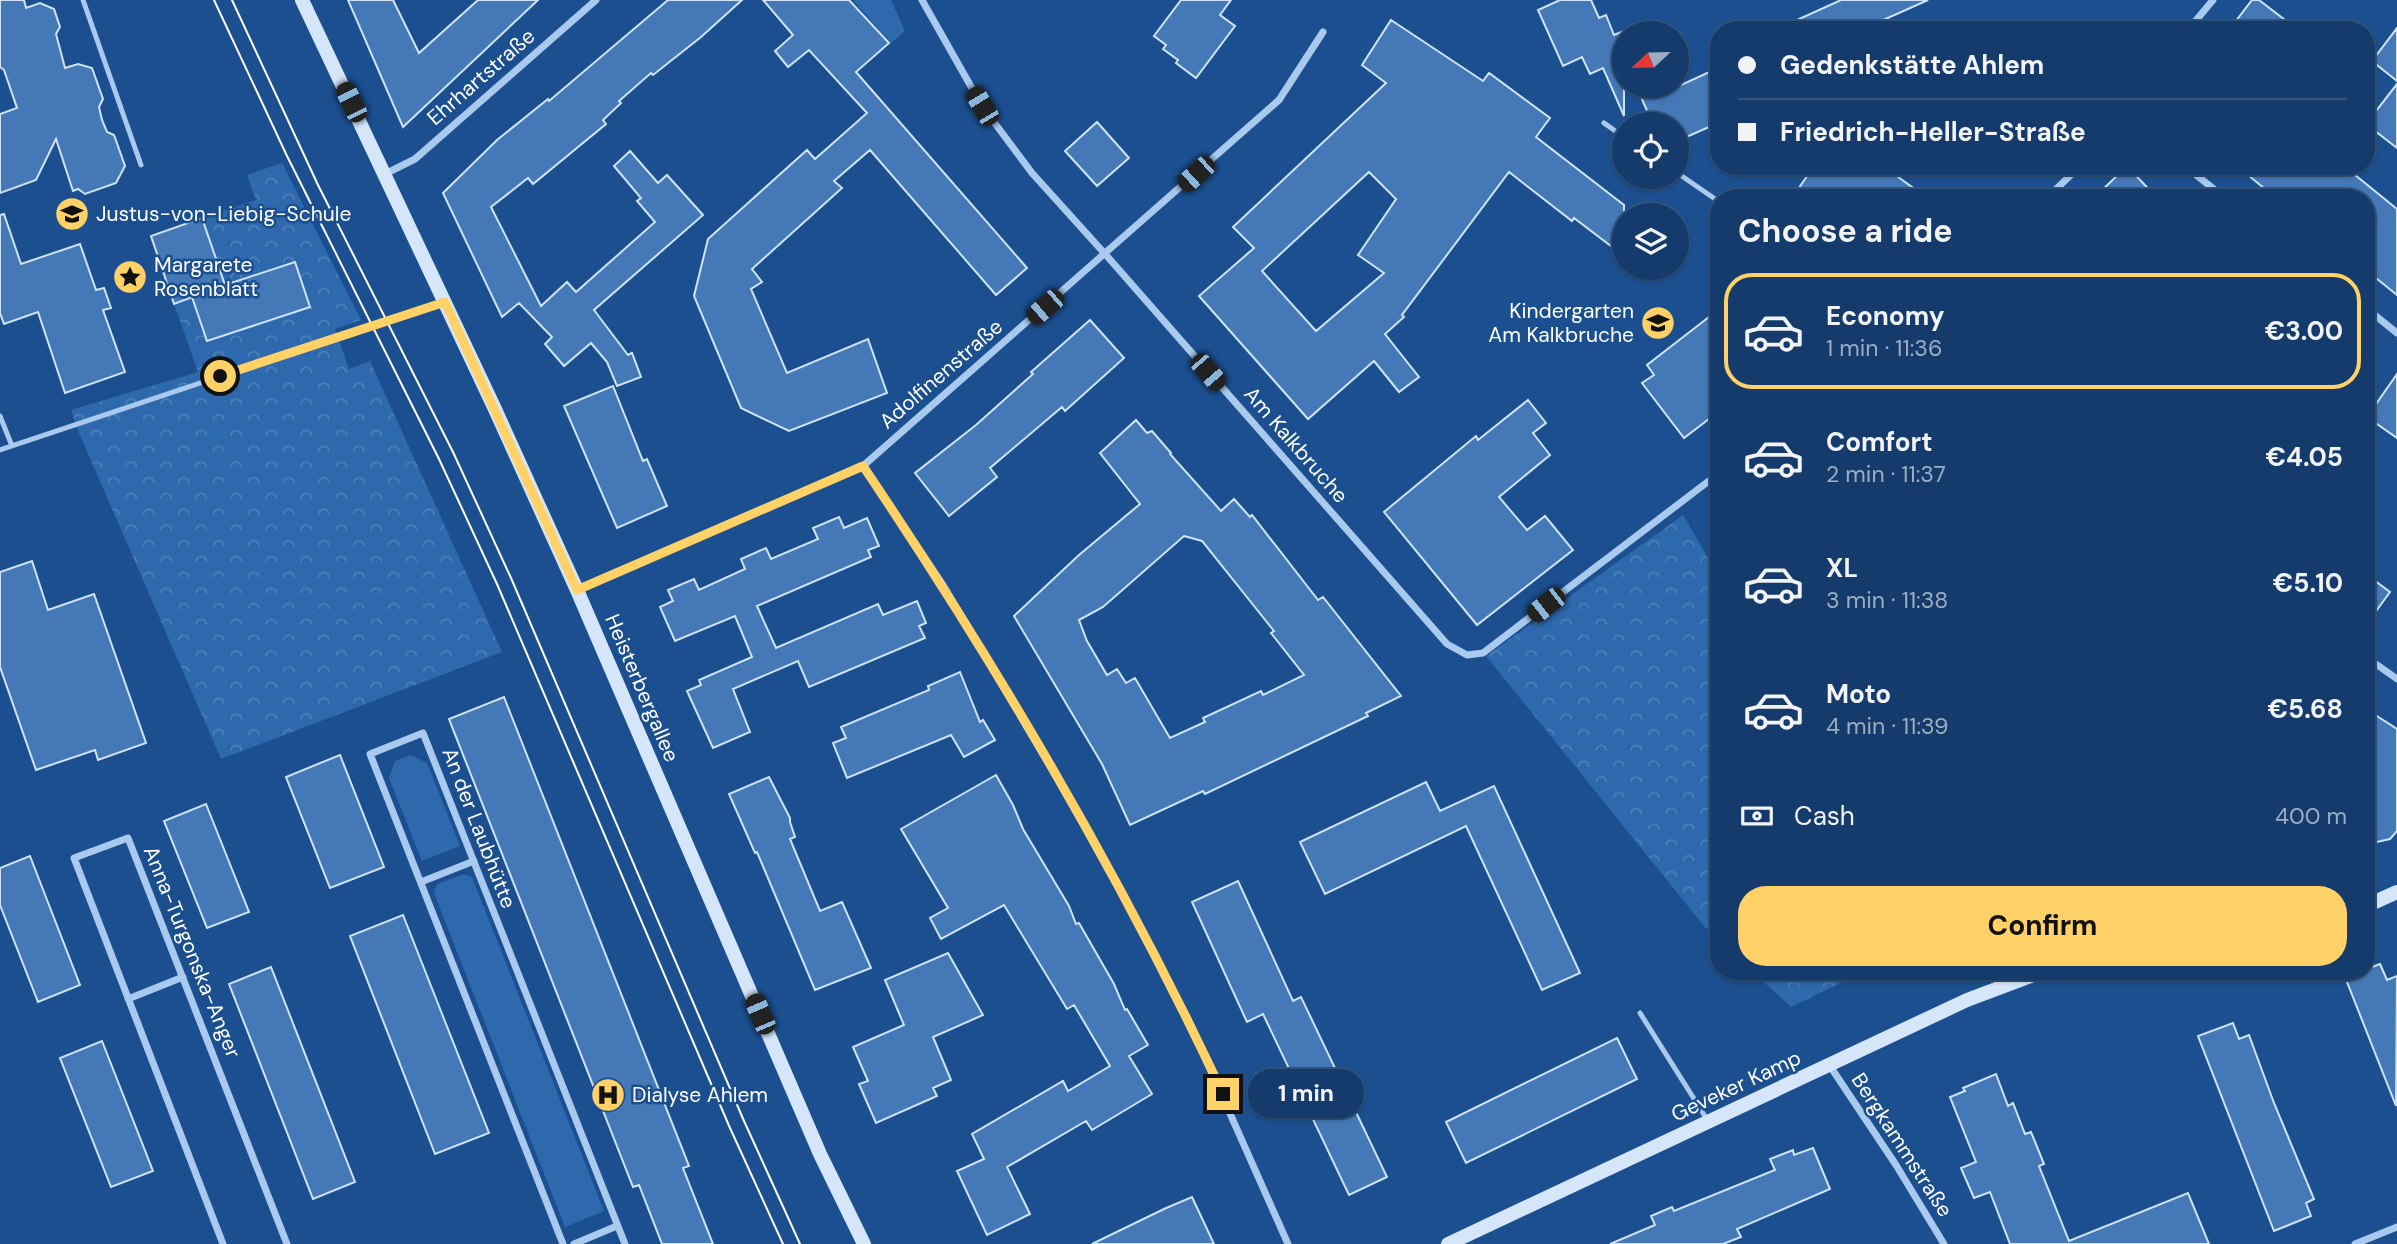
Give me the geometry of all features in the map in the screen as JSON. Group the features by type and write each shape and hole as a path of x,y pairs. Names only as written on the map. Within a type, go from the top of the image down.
{"main road":[{"name":"Heisterbergallee","path":"302,0 577,590 820,1154 864,1244"},
{"path":"2375,902 2397,892"},
{"name":"Geveker Kamp","path":"1448,1244 1967,1000 2021,980"}],"street":[{"name":"Ehrhartstraße","path":"385,174 415,159 596,0"},
{"name":"Am Kalkbruche","path":"922,0 945,43 1031,173 1447,644 1467,655 1483,653 1710,480"},
{"path":"2196,21 2213,0"},
{"name":"Adolfinenstraße","path":"577,590 863,466 1279,100 1323,32"},
{"path":"2056,189 2071,175"},
{"path":"2196,175 2214,189"},
{"path":"2375,316 2397,333"},
{"path":"863,466 943,585 1115,881 1188,1019 1288,1244"},
{"path":"2375,663 2397,679"},
{"name":"An der Laubhütte","path":"563,1244 370,754 424,733 625,1244"},
{"name":"Anna-Turgonska-Anger","path":"223,1244 74,858 128,838 287,1244"},
{"path":"421,882 474,861"},
{"path":"128,999 183,977"},
{"name":"Bergkammstraße","path":"1830,1066 1896,1165 1944,1244"},
{"path":"574,1244 617,1226"},
{"path":"2355,1244 2397,1227"}],"lane":[{"path":"83,0 141,165"},
{"path":"1604,123 1612,129"},
{"path":"1689,181 1710,195"},
{"path":"0,450 445,302"},
{"path":"0,416 12,446"},
{"path":"1640,1013 1708,1121"}],"green space":[{"path":"853,0 891,0 905,31 891,43"},
{"path":"282,163 361,320 335,329 349,369 370,361 502,652 221,759 71,410 198,372 174,304 192,297 207,341 310,307 295,262 225,285 202,218 256,200 247,175"},
{"path":"1683,515 1710,561 1710,932 1704,926 1486,656"},
{"path":"410,755 427,763 460,846 422,861 389,778 395,761"},
{"path":"464,874 472,877 604,1211 565,1227 434,893 437,884"},
{"path":"1762,980 1846,980 1791,1007"}],"building":[{"path":"0,0 24,0 26,8 40,3 54,9 60,27 56,34 65,68 78,64 92,68 103,99 99,107 102,120 107,132 114,135 125,166 116,183 85,194 78,189 73,191 56,139 36,180 0,193 0,114 17,108 4,70 0,67"},
{"path":"348,0 393,0 419,53 478,0 538,0 403,127"},
{"path":"668,0 742,0 701,37 653,75 651,73 619,101 621,103 603,120 606,124 533,184 528,178 491,207 541,306 567,282 576,292 655,222 637,201 641,198 614,166 630,151 658,183 667,175 703,215 594,310 628,355 632,353 641,377 617,386 607,362 591,343 564,366 545,344 552,337 519,303 502,317 443,193 497,140 548,99 549,101"},
{"path":"763,0 849,0 889,43 856,72 1027,268 996,295 870,150 834,181 842,188 752,269 762,282 751,289 787,373 868,339 887,393 789,431 741,408 694,296 708,239 807,150 815,159 867,113 809,50 788,67 775,51 793,35"},
{"path":"1181,0 1231,0 1220,15 1235,26 1196,78 1176,63 1178,60 1163,49 1166,45 1154,36"},
{"path":"1560,0 1591,0 1599,18 1606,15 1612,30 1612,89 1603,68 1590,74 1582,57 1563,66 1538,10"},
{"path":"1841,0 1928,0 1881,21 1795,21"},
{"path":"2252,0 2259,0 2286,21 2236,21"},
{"path":"1391,20 1483,81 1489,73 1550,118 1536,137 1621,203 1612,203 1612,247 1574,218 1572,221 1509,172 1402,315 1404,317 1385,334 1419,377 1399,392 1374,361 1308,419 1199,296 1254,248 1233,227 1386,83 1362,65","holes":["1369,172 1396,199 1358,255 1384,273 1316,331 1262,271"]},
{"path":"2397,28 2397,81 2375,63 2375,57"},
{"path":"1710,72 1710,127 1689,136 1689,112 1648,112 1641,98 1689,98 1689,81"},
{"path":"2397,84 2397,148 2375,131 2375,112"},
{"path":"1616,98 1624,98 1622,112"},
{"path":"1097,122 1129,158 1097,186 1065,151"},
{"path":"1808,175 1895,175 1915,189 1798,189"},
{"path":"2118,175 2135,175 2149,189 2103,189"},
{"path":"2248,175 2355,175 2372,189 2265,189"},
{"path":"2375,191 2397,209 2397,295 2375,277"},
{"path":"4,214 21,264 80,244 96,290 104,288 111,308 103,310 125,372 65,393 38,312 4,324 0,313 0,215"},
{"path":"202,218 225,285 295,262 310,307 207,341 192,297 174,304 151,236"},
{"path":"1710,316 1710,418 1684,438 1642,383 1654,375 1647,365"},
{"path":"1090,320 1124,358 1065,411 1062,407 990,468 997,477 949,516 915,473 976,425"},
{"path":"2397,374 2397,438 2375,423 2375,406"},
{"path":"613,386 643,461 647,459 667,506 617,528 564,406"},
{"path":"1528,400 1546,423 1533,433 1550,455 1499,497 1527,530 1545,516 1573,550 1477,625 1384,512 1476,436 1478,440"},
{"path":"1136,420 1147,433 1152,431 1221,511 1234,499 1250,517 1252,515 1318,600 1323,597 1401,696 1366,713 1368,716 1205,794 1203,791 1130,825 1102,764 1014,616 1079,555 1140,504 1100,453","holes":["1184,536 1202,541 1274,631 1271,633 1304,675 1263,695 1261,691 1203,718 1205,722 1170,738 1135,678 1126,683 1117,669 1107,675 1087,641 1079,620 1103,607"]},
{"path":"839,517 844,528 867,518 879,546 868,550 871,557 757,606 776,648 878,604 883,615 917,601 926,623 919,626 925,638 809,687 798,661 733,689 750,732 713,748 687,691 701,685 699,680 752,657 735,616 675,641 660,607 673,601 668,590 694,579 699,590 745,569 741,559 766,548 771,559 818,539 813,528"},
{"path":"32,561 48,610 94,594 146,743 98,760 95,750 36,770 0,667 0,572"},
{"path":"2375,581 2390,592 2375,613"},
{"path":"960,672 980,722 983,720 995,740 964,757 951,735 847,778 833,743 846,738 841,727 929,690 928,686"},
{"path":"504,697 689,1166 683,1168 713,1244 662,1244 639,1185 633,1187 449,719"},
{"path":"2375,715 2397,729 2397,831 2390,839 2377,842"},
{"path":"340,755 384,867 330,888 286,777"},
{"path":"996,775 1023,829 1069,906 1076,924 1079,923 1114,984 1125,1010 1127,1009 1148,1045 1129,1056 1152,1094 1092,1130 1086,1121 1007,1167 1030,1214 987,1235 957,1171 984,1159 972,1134 1063,1081 1068,1091 1110,1066 1074,1005 1067,1009 1004,905 941,939 930,918 948,908 901,829"},
{"path":"769,777 790,818 795,837 790,839 820,911 842,902 871,968 815,990 757,852 755,853 729,794"},
{"path":"1426,782 1440,811 1494,786 1580,973 1542,990 1466,826 1325,894 1300,842"},
{"path":"206,804 249,912 207,928 164,821"},
{"path":"30,856 80,985 38,1002 0,905 0,868"},
{"path":"1238,881 1293,1001 1301,997 1387,1177 1349,1195 1263,1014 1247,1022 1192,902"},
{"path":"403,915 489,1133 435,1154 350,936"},
{"path":"948,953 983,1015 933,1037 951,1080 933,1088 937,1096 876,1123 859,1084 868,1081 853,1047 904,1025 885,980"},
{"path":"2380,964 2387,980 2397,976 2396,1106 2346,980 2375,980 2375,966"},
{"path":"271,967 355,1182 313,1199 229,984"},
{"path":"2233,1023 2239,1039 2249,1035 2314,1199 2306,1203 2311,1216 2274,1231 2198,1036"},
{"path":"1617,1038 1637,1079 1466,1163 1446,1122"},
{"path":"102,1041 153,1171 111,1187 60,1058"},
{"path":"1996,1074 2008,1106 2013,1103 2025,1134 2031,1132 2044,1164 2039,1166 2069,1241 2188,1193 2209,1244 2010,1244 1990,1192 1974,1198 1961,1168 1976,1162 1950,1097 1965,1091 1963,1088"},
{"path":"1813,1148 1830,1189 1737,1229 1741,1237 1723,1244 1610,1244 1655,1225 1651,1216 1672,1207 1674,1211 1775,1170 1770,1159 1793,1150 1794,1155"},
{"path":"1192,1197 1214,1244 1092,1244 1164,1209"}],"tram line":[{"path":"214,0 287,156 439,459 497,584 730,1128 783,1244"},
{"path":"232,0 318,185 453,452 511,578 744,1121 800,1244"}],"place":[{"name":"Justus-von-Liebig-Schule","path":"72,214"},
{"name":"Margarete Rosenblatt","path":"130,277"},
{"name":"Kindergarten Am Kalkbruche","path":"1658,323"},
{"name":"Dialyse Ahlem","path":"608,1095"}],"route":[{"path":"220,376 445,302 577,590 863,466 943,585 1057,778 1188,1019 1223,1094"}]}
